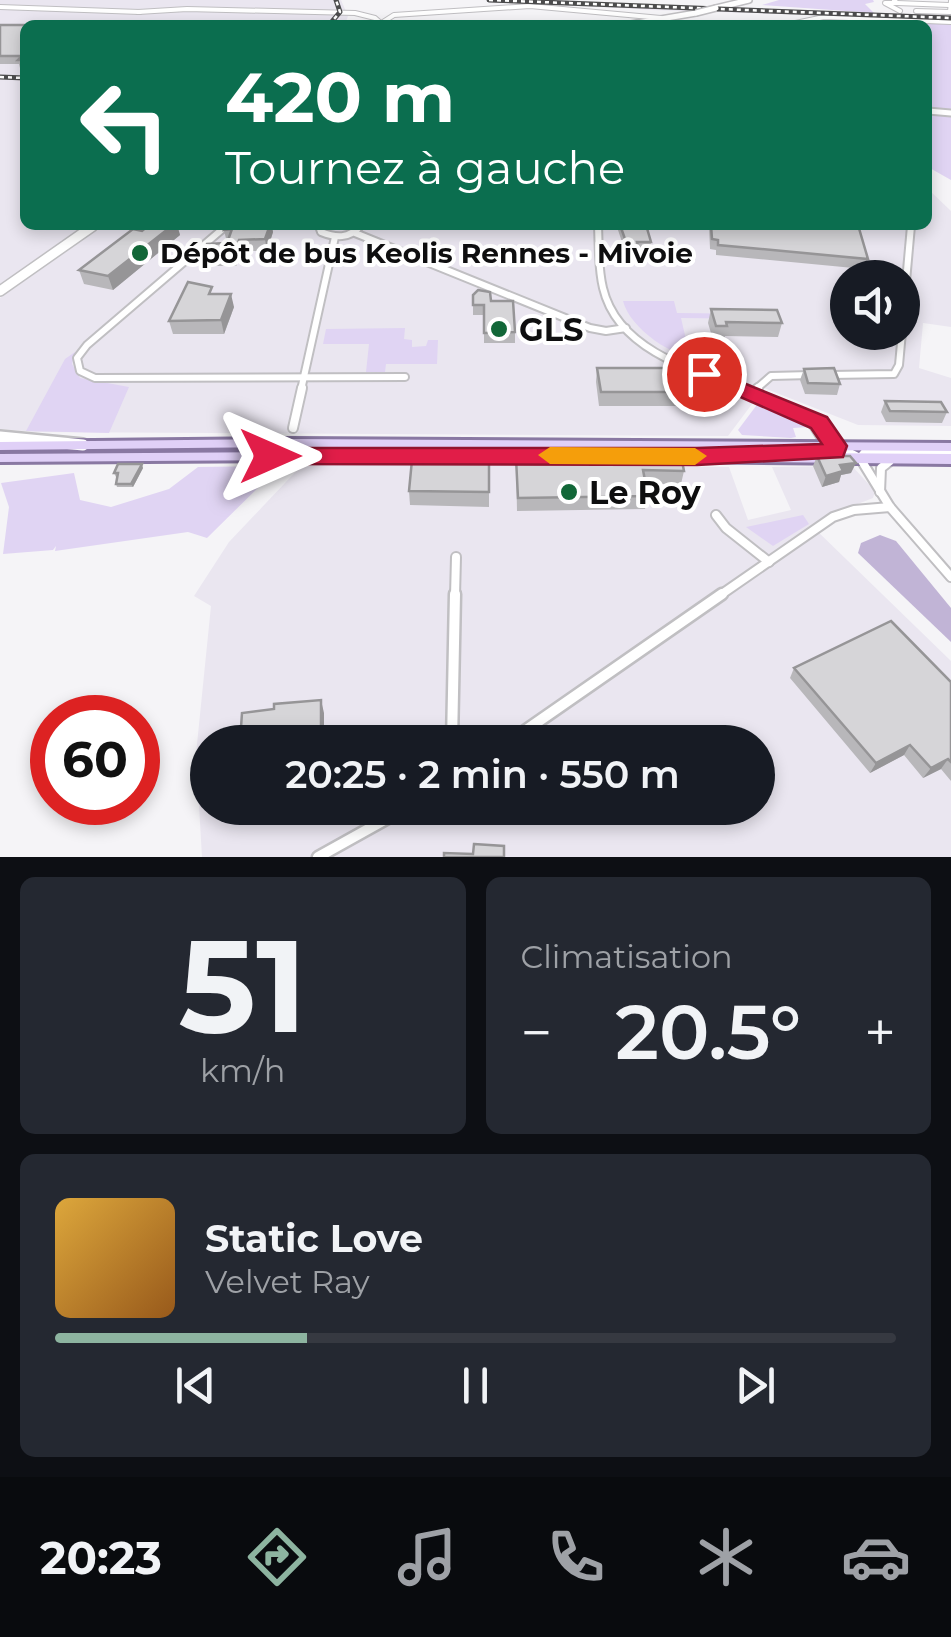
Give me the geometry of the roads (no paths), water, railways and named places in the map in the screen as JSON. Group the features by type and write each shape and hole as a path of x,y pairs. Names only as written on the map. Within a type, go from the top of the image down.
{"main road":[{"path":"0,446 840,452 951,460"},
{"path":"0,458 719,456 951,449"}],"street":[{"path":"657,20 749,0"},
{"path":"900,11 886,3 950,5"},
{"path":"916,11 950,5"},
{"path":"384,20 394,14 534,6 661,18"},
{"path":"0,7 138,12 242,10 240,14 246,15 342,20"},
{"path":"805,20 821,16 908,20"},
{"path":"0,291 87,230"},
{"path":"221,230 86,346 77,358 80,371 95,378 404,377"},
{"path":"320,230 336,236 355,232 590,328 626,328"},
{"path":"598,230 604,292 626,328 661,355 819,422 840,452 880,492 951,578"},
{"path":"908,260 911,230"},
{"path":"294,428 336,236"},
{"path":"752,393 771,376 894,374 900,350"},
{"path":"0,437 84,445"},
{"path":"840,452 951,449"},
{"path":"880,492 881,468 900,459"},
{"path":"533,725 841,513 890,507"},
{"path":"716,516 770,562"},
{"path":"452,725 456,556"},
{"path":"318,857 375,825"}],"railway":[{"path":"333,20 340,12 336,0"},
{"path":"489,0 951,18"},
{"path":"0,77 20,78"}],"place":[{"name":"Dépôt de bus Keolis Rennes - Mivoie","path":"140,253"},
{"name":"GLS","path":"499,329"},
{"name":"Le Roy","path":"569,492"}]}
